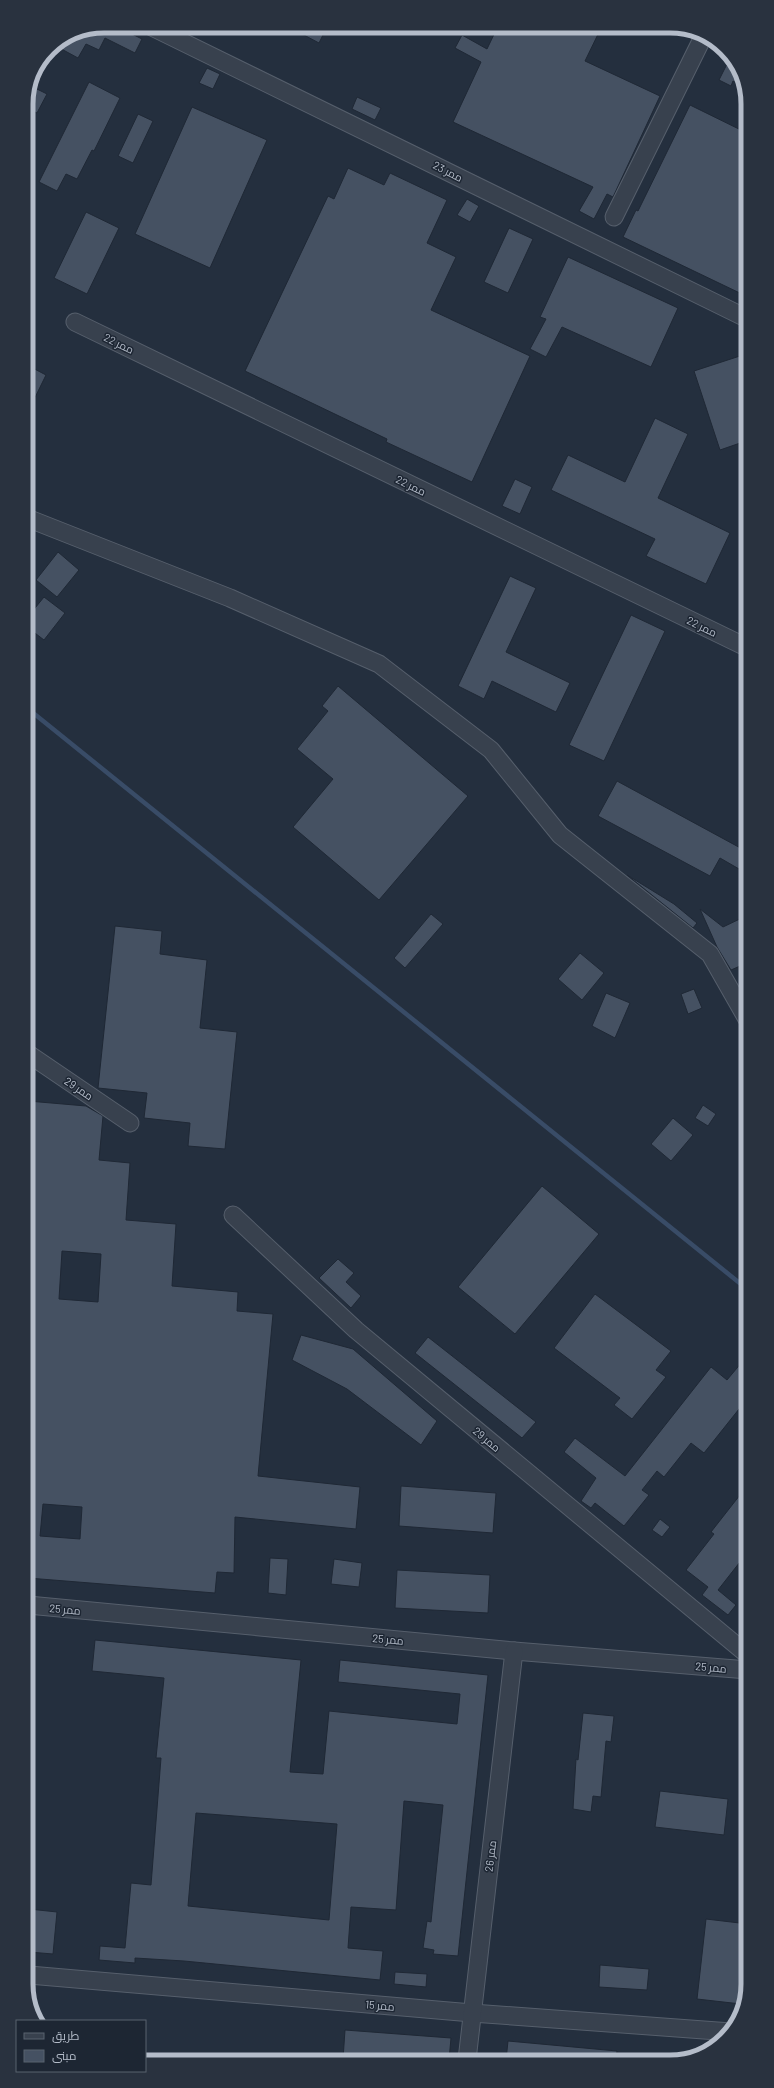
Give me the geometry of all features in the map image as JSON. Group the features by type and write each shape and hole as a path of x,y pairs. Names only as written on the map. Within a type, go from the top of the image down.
{"lane":[{"name":"ممر 23","path":"164,33 741,316"},
{"path":"614,216 702,40"},
{"name":"ممر 22","path":"75,322 741,645"},
{"path":"33,520 230,598 379,664 491,750 560,836 710,954 741,1008"},
{"name":"ممر 29","path":"33,1057 130,1123"},
{"name":"ممر 29","path":"233,1215 356,1330 741,1649"},
{"name":"ممر 25","path":"33,1605 514,1651 741,1669"},
{"name":"ممر 26","path":"468,2055 514,1651"},
{"name":"ممر 15","path":"33,1975 472,2013 722,2031"}],"building":[{"path":"130,33 142,39 135,53 105,38 99,50 86,44 78,58 60,48 72,40 90,34"},
{"path":"300,33 324,33 319,43"},
{"path":"495,33 599,33 585,61 660,96 613,197 607,194 594,219 579,211 593,187 453,122 481,62 455,48 462,35 487,49"},
{"path":"727,64 730,65 734,72 739,84 733,81 731,86 719,80"},
{"path":"207,68 220,74 213,89 199,83"},
{"path":"89,82 120,98 94,151 92,150 77,179 66,174 57,191 39,182"},
{"path":"35,88 47,94 37,113 33,111"},
{"path":"357,97 381,108 375,120 352,109"},
{"path":"690,105 741,130 741,294 623,237 636,210 638,211"},
{"path":"192,107 267,140 210,268 135,234"},
{"path":"138,114 153,121 133,163 118,156"},
{"path":"348,168 384,185 390,173 447,200 427,243 456,257 431,310 530,356 472,482 386,442 387,439 245,371 328,196 334,199"},
{"path":"467,199 479,206 470,222 457,215"},
{"path":"86,212 119,228 87,294 54,278"},
{"path":"509,228 533,239 508,293 484,282"},
{"path":"568,257 678,308 651,367 562,327 546,357 530,349 546,319 540,317"},
{"path":"741,356 741,443 720,450 694,371"},
{"path":"33,368 46,375 33,402"},
{"path":"655,418 688,434 658,498 730,533 706,584 646,556 655,539 551,490 568,455 625,482"},
{"path":"515,479 532,487 520,514 502,506"},
{"path":"58,552 79,570 57,597 36,580"},
{"path":"510,576 536,588 506,652 570,683 556,712 492,681 484,699 458,686"},
{"path":"44,597 65,613 44,640 33,632 33,611"},
{"path":"631,615 665,631 604,761 569,745"},
{"path":"338,686 468,796 379,900 293,827 333,779 297,749 328,711 322,706"},
{"path":"617,781 741,848 741,870 720,858 710,876 598,816"},
{"path":"627,875 674,904 697,923 693,928"},
{"path":"700,909 723,927 741,918 741,966 731,970 717,947"},
{"path":"431,914 443,924 405,968 394,958"},
{"path":"115,926 162,931 160,954 207,960 200,1028 237,1032 225,1149 188,1146 190,1123 144,1118 147,1093 98,1088"},
{"path":"580,953 604,973 582,1000 558,979"},
{"path":"694,989 702,1008 688,1014 681,994"},
{"path":"606,993 630,1003 615,1038 592,1026"},
{"path":"33,1101 86,1106 103,1116 99,1160 130,1163 126,1220 176,1224 172,1286 238,1292 237,1311 273,1314 258,1476 360,1487 356,1529 235,1517 234,1573 217,1572 215,1593 33,1578","holes":["62,1251 101,1254 98,1302 59,1299","43,1504 82,1507 80,1539 40,1536"]},
{"path":"703,1105 716,1114 708,1126 695,1118"},
{"path":"673,1118 693,1135 671,1161 651,1144"},
{"path":"542,1186 599,1234 515,1334 458,1287"},
{"path":"338,1259 354,1273 346,1282 361,1296 351,1308 319,1278"},
{"path":"595,1294 671,1351 656,1370 666,1377 632,1419 614,1405 620,1398 554,1348"},
{"path":"301,1335 353,1349 437,1421 421,1445 347,1389 292,1360"},
{"path":"428,1337 536,1422 522,1438 415,1353"},
{"path":"741,1363 741,1407 704,1453 691,1443 664,1477 657,1471 642,1490 649,1495 624,1526 595,1503 591,1508 581,1501 596,1478 564,1452 575,1438 625,1476 711,1367 727,1380"},
{"path":"401,1486 496,1493 493,1533 399,1526"},
{"path":"741,1494 741,1561 718,1590 736,1605 728,1615 702,1595 708,1587 686,1570 714,1534 711,1532"},
{"path":"660,1519 670,1527 662,1537 652,1530"},
{"path":"270,1558 288,1559 286,1595 268,1593"},
{"path":"334,1559 362,1563 359,1587 331,1584"},
{"path":"397,1570 490,1575 488,1613 395,1608"},
{"path":"95,1640 301,1660 290,1772 323,1774 329,1711 457,1724 460,1694 338,1682 340,1660 488,1675 458,1956 433,1954 434,1950 423,1948 427,1921 431,1922 443,1805 404,1801 396,1910 351,1907 348,1948 383,1951 380,1980 184,1961 135,1958 135,1963 99,1960 100,1946 125,1948 131,1883 151,1885 161,1758 156,1758 164,1678 92,1671","holes":["196,1813 337,1824 329,1920 188,1906"]},
{"path":"583,1713 614,1716 611,1742 606,1741 601,1797 593,1796 591,1812 573,1809 576,1759 578,1760"},
{"path":"660,1791 728,1799 724,1835 655,1827"},
{"path":"33,1909 57,1912 53,1954 33,1952"},
{"path":"706,1919 741,1923 741,1984 738,2004 697,1999"},
{"path":"600,1965 649,1969 647,1990 599,1987"},
{"path":"395,1972 427,1974 426,1987 394,1984"},
{"path":"345,2030 451,2038 449,2055 343,2055"},
{"path":"508,2041 617,2051 617,2055 507,2055"}],"waterway":[{"path":"33,713 741,1284"}]}
